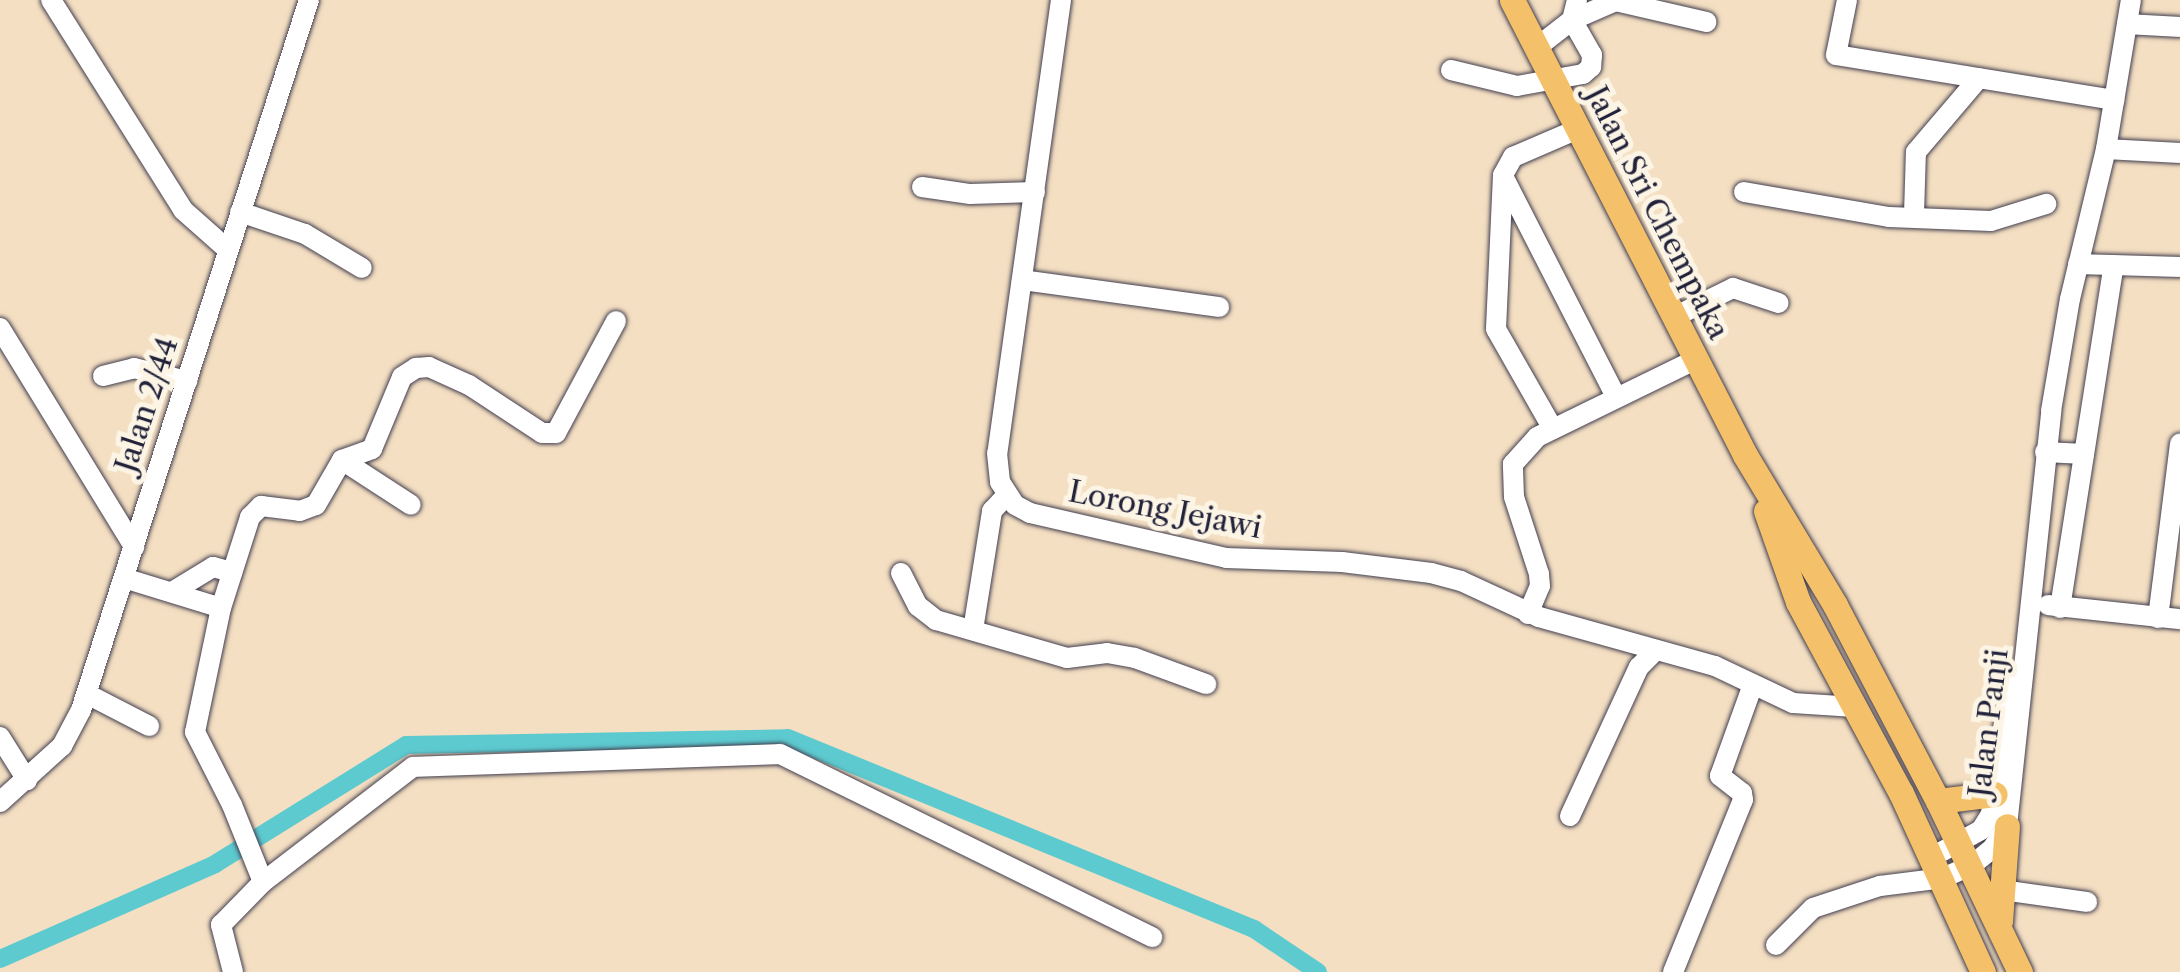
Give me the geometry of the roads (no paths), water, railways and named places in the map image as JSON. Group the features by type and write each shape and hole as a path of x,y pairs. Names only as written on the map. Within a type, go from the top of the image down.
{"main road":[{"name":"Jalan Sri Chempaka","path":"1512,0 1746,455"},
{"path":"1746,455 1798,602 1938,868 1983,972"},
{"path":"1746,455 1834,604 1966,854 2020,972"},
{"path":"1938,801 1995,794"},
{"path":"2000,923 2007,826"}],"street":[{"path":"51,0 183,210 228,250"},
{"name":"Jalan 2/44","path":"0,802 62,746 87,694 127,579 309,0"},
{"path":"973,630 992,511 1006,496 997,468 998,453 1062,0"},
{"path":"1847,0 1836,56 2114,100"},
{"path":"1776,945 1813,908 1938,868 1966,854 1981,830 1995,794 2028,600 2045,452 2078,264 2106,149 2131,0"},
{"path":"1536,48 1575,10 1614,1 1706,22"},
{"path":"1451,70 1518,86 1583,74 1591,67 1592,54 1575,10"},
{"path":"2127,24 2180,27"},
{"path":"1914,214 1916,152 1979,78"},
{"path":"1553,429 1496,329 1503,175 1513,158 1578,128"},
{"path":"2106,149 2180,153"},
{"path":"1503,175 1616,396"},
{"path":"922,187 970,194 1035,192"},
{"path":"1744,192 1888,217 1914,214 1994,221 2046,204"},
{"path":"240,212 305,234 362,268"},
{"path":"2078,264 2180,267"},
{"path":"2060,608 2114,265"},
{"path":"1022,280 1219,307"},
{"path":"1674,317 1732,288 1779,303"},
{"path":"263,882 232,805 195,732 221,608 256,508 309,510 321,499 342,460 372,449 402,377 416,368 429,367 469,384 542,434 556,433 616,321"},
{"path":"0,328 134,547"},
{"path":"1528,614 1540,586 1539,574 1514,497 1513,464 1534,440 1553,429 1696,360"},
{"path":"103,376 134,368 186,382"},
{"path":"2158,618 2180,443"},
{"path":"2045,452 2084,454"},
{"path":"342,460 411,505"},
{"name":"Lorong Jejawi","path":"1006,496 1030,513 1226,558 1342,562 1432,574 1460,581 1528,614 1715,666 1793,702 1855,708"},
{"path":"2038,509 2074,517"},
{"path":"172,592 213,567 232,572"},
{"path":"901,572 911,596 926,614 1067,658 1107,653 1135,658 1206,684"},
{"path":"127,579 221,608"},
{"path":"2028,600 2060,608 2180,619"},
{"name":"Jalan Panji","path":"1966,854 1992,849 2007,826 2028,600"},
{"path":"1570,816 1639,667 1656,650"},
{"path":"1673,972 1743,800 1742,793 1720,776 1752,686"},
{"path":"87,694 149,726"},
{"path":"0,736 27,780"},
{"path":"233,972 220,926 263,882 413,768 780,754 1152,937"},
{"path":"2002,890 2087,902"}],"waterway":[{"path":"0,959 215,864 406,745 788,738 1254,929 1318,972"}]}
